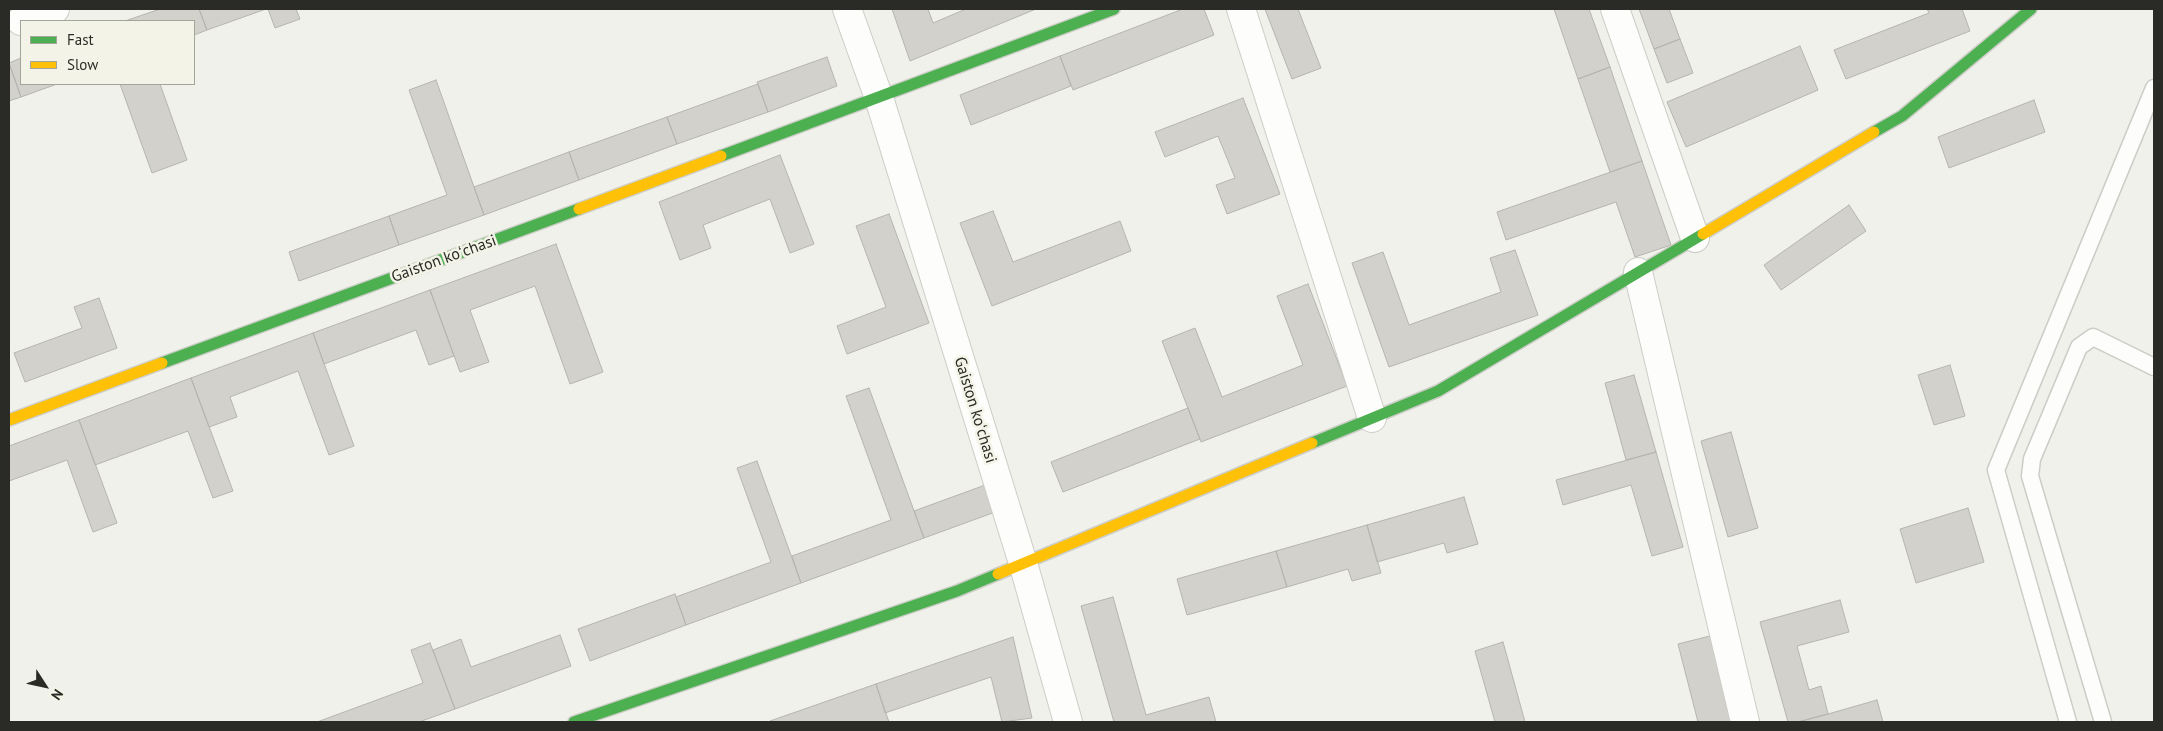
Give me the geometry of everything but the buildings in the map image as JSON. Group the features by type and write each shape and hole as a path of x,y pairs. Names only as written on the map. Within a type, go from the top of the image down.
{"street":[{"path":"24,20 55,9"},
{"path":"847,9 879,98"},
{"name":"Gaiston koʻchasi","path":"9,420 1114,9"},
{"path":"1241,9 1372,418"},
{"path":"1615,9 1695,238"},
{"path":"574,722 957,590 1438,390 1902,116 2031,9"},
{"name":"Gaiston koʻchasi","path":"879,98 1022,563 1068,722"},
{"path":"1638,272 1745,722"}],"lane":[{"path":"2068,722 1996,470 2153,93"},
{"path":"2103,722 2030,476 2032,459 2080,347 2093,337 2154,367"}],"traffic: fast":[{"path":"721,156 1114,9"},
{"path":"1874,132 1902,116 2031,9"},
{"path":"162,363 579,209"},
{"path":"1312,443 1438,391 1703,234"},
{"path":"574,722 957,591 998,574"}],"traffic: slow":[{"path":"1703,234 1874,132"},
{"path":"579,209 721,156"},
{"path":"9,420 162,363"},
{"path":"998,574 1312,443"}]}
